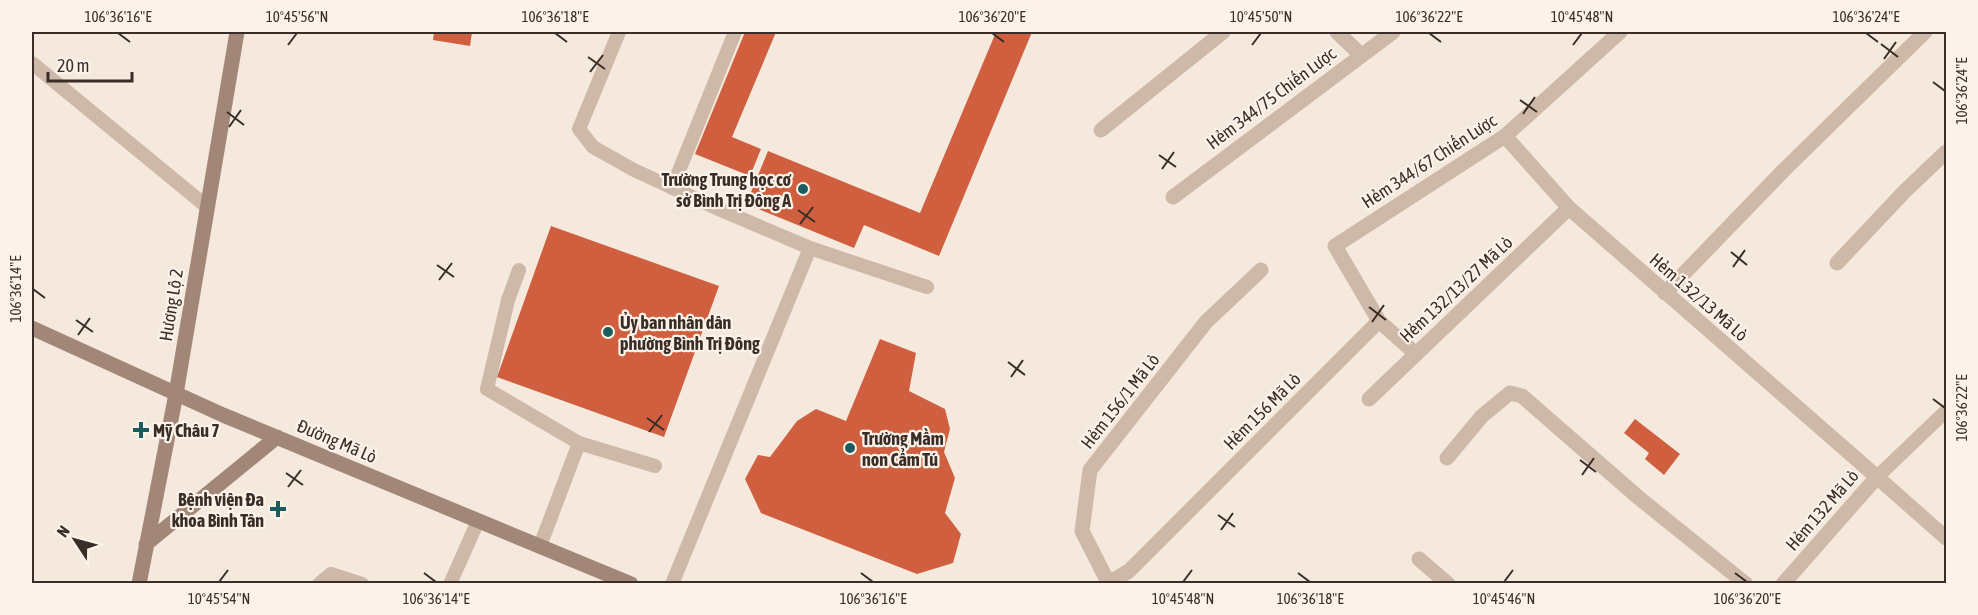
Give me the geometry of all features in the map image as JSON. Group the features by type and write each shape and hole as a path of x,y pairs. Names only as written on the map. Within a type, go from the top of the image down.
{"main road":[{"name":"Hương Lộ 2","path":"139,584 176,394 237,32"},
{"name":"Đường Mã Lò","path":"32,328 176,394 631,584"},
{"path":"146,544 277,437"}],"street":[{"path":"1101,130 1223,32"},
{"path":"1337,32 1361,55"},
{"name":"Hẻm 344/75 Chiến Lược","path":"1173,197 1392,32"},
{"path":"1665,293 1784,170 1925,32"},
{"name":"Hẻm 344/67 Chiến Lược","path":"1379,321 1335,246 1505,136 1616,33"},
{"name":"Hẻm 132/13 Mã Lò","path":"1505,136 1569,208 1877,477"},
{"path":"1837,263 1905,191 1947,152"},
{"name":"Hẻm 132/13/27 Mã Lò","path":"1369,399 1569,208"},
{"name":"Hẻm 156/1 Mã Lò","path":"1107,583 1082,531 1090,470 1206,322 1261,270"},
{"path":"1379,321 1416,354"},
{"name":"Hẻm 156 Mã Lò","path":"1107,583 1130,571 1379,321"},
{"path":"1447,458 1498,400 1510,393 1522,396 1639,498 1746,584"},
{"name":"Hẻm 132 Mã Lò","path":"1783,584 1877,477 1947,538"},
{"path":"1419,559 1448,584"}],"lane":[{"path":"620,32 579,129 593,147 672,188 810,248 927,286"},
{"path":"672,188 735,32"},
{"path":"32,63 206,206"},
{"path":"672,584 810,248"},
{"path":"519,270 505,310 487,389 579,443 654,466"},
{"path":"1877,477 1947,411"},
{"path":"540,546 579,443"},
{"path":"450,584 478,521"},
{"path":"319,584 331,574 362,584"}],"building":[{"path":"434,32 472,32 470,46 433,40"},
{"path":"745,32 776,32 732,137 761,149 750,176 695,154"},
{"path":"996,32 1032,32 939,256 864,225 854,248 746,204 768,151 920,213"},
{"name":"Ủy ban nhân dân phường Bình Trị Đông","path":"551,226 719,286 664,437 497,377"},
{"path":"880,339 916,353 909,391 945,409 950,429 944,452 955,478 945,513 961,534 953,563 917,574 761,513 745,479 758,455 770,457 797,421 816,409 846,421"},
{"path":"1635,419 1680,454 1664,475 1645,459 1649,453 1624,433"}],"place":[{"name":"Trường Trung học cơ sở Bình Trị Đông A","path":"803,189"},
{"name":"Ủy ban nhân dân phường Bình Trị Đông","path":"608,332"},
{"name":"Mỹ Châu 7","path":"141,430"},
{"name":"Trường Mầm non Cẩm Tú","path":"850,448"},
{"name":"Bệnh viện Đa khoa Bình Tân","path":"278,509"}]}
